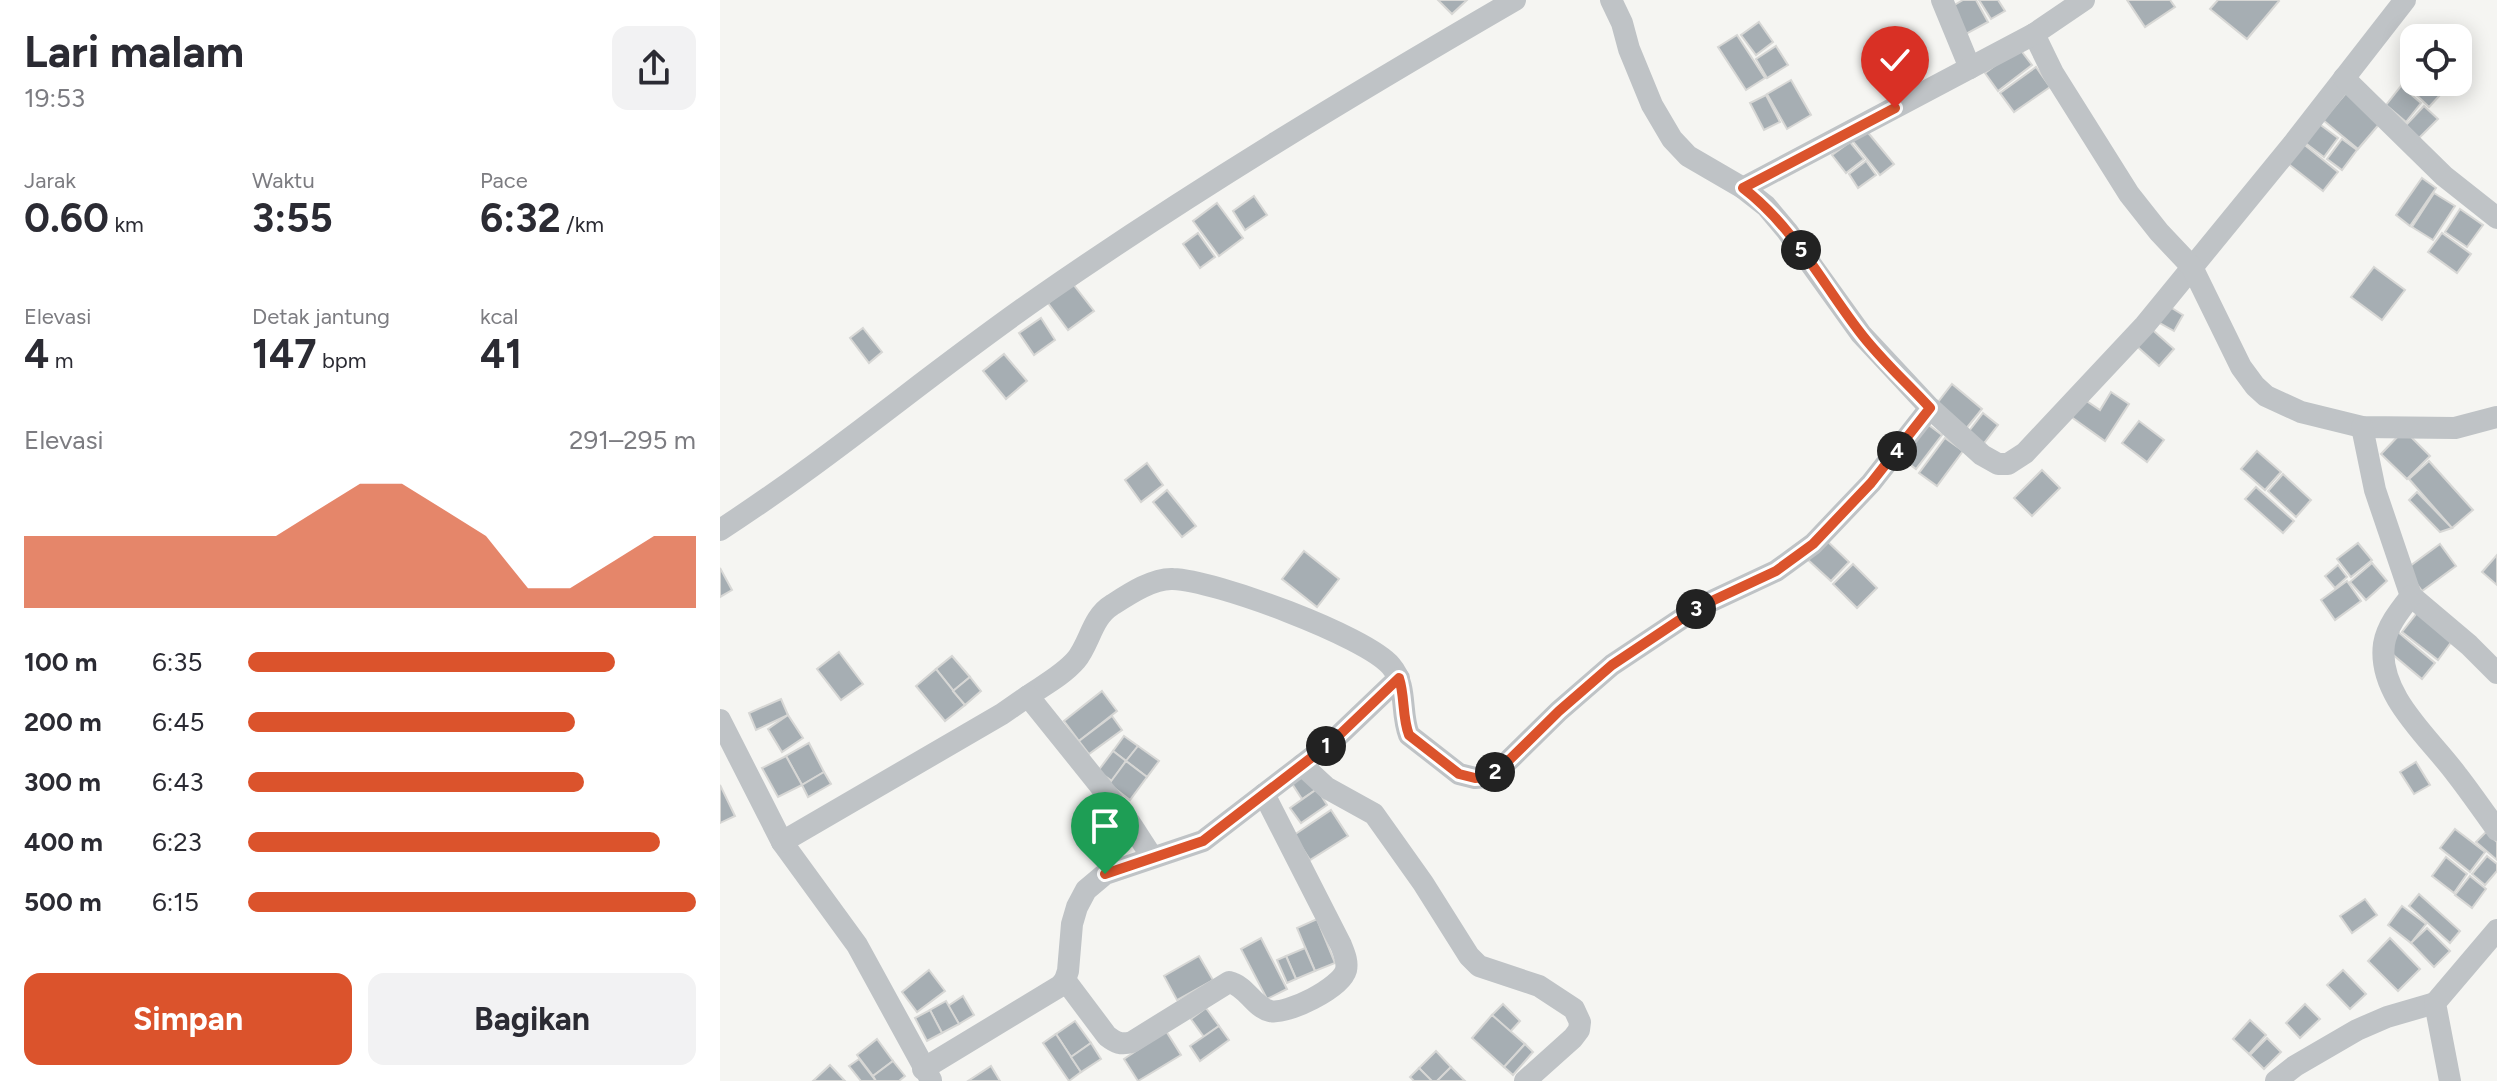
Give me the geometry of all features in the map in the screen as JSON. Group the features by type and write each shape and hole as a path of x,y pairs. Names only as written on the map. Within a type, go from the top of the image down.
{"street":[{"path":"720,530 843,445 906,394 1037,298 1279,139 1515,0"},
{"path":"1611,0 1652,105 1672,139 1688,156 1743,188 1766,206 1861,334 1930,408 1990,461 1998,464 2017,460 2145,325 2293,144 2405,0"},
{"path":"1942,0 1970,68"},
{"path":"1743,188 2034,34 2084,0"},
{"path":"2034,34 2053,73 2129,194 2192,267 2241,367 2266,396 2326,420 2362,427 2455,428 2497,417"},
{"path":"2344,78 2444,176 2497,218"},
{"path":"782,842 1002,714 1065,671 1078,658 1099,617 1109,606 1152,583 1171,579 1201,584 1279,609 1356,641 1390,665 1399,678 1409,735 1459,774 1488,777 1612,665 1699,607 1776,571 1813,544 1871,483 1930,408"},
{"path":"2362,427 2375,490 2411,596 2497,673"},
{"path":"2411,596 2390,627 2384,643 2384,662 2391,686 2401,707 2457,774 2497,830"},
{"path":"720,720 782,842 857,945 927,1075 1052,993 1065,980 1077,907 1086,890 1105,874 1203,841 1342,732 1399,678"},
{"path":"1028,696 1130,823 1152,857"},
{"path":"1302,765 1327,788 1374,814 1469,956 1479,966 1539,986 1574,1009 1579,1016 1579,1030 1555,1057 1525,1081"},
{"path":"1065,980 1107,1036 1123,1045 1229,982 1237,984 1260,1007 1278,1012 1329,991 1340,981 1346,970 1341,945 1264,794"},
{"path":"2276,1081 2295,1066 2357,1030 2387,1017 2435,1003 2497,930"},
{"path":"2435,1003 2450,1081"}],"building":[{"path":"1438,0 1467,0 1452,14"},
{"path":"1963,0 1976,0 1988,22 1966,34 1951,7"},
{"path":"1979,0 1998,0 2005,11 1991,19"},
{"path":"2127,0 2170,0 2175,7 2145,27"},
{"path":"2218,0 2279,1 2247,39 2210,9"},
{"path":"1759,22 1773,42 1756,55 1741,35"},
{"path":"1737,35 1765,78 1746,90 1718,47"},
{"path":"1776,46 1788,65 1767,78 1756,59"},
{"path":"2019,48 2032,65 1998,91 1985,73"},
{"path":"2036,67 2050,87 2014,112 2000,93"},
{"path":"1791,80 1811,115 1787,129 1767,94"},
{"path":"2400,87 2400,96 2413,96 2421,103 2406,122 2386,105"},
{"path":"2346,93 2381,122 2358,149 2323,120"},
{"path":"1766,95 1780,122 1764,130 1750,103"},
{"path":"2417,96 2439,96 2429,107"},
{"path":"2424,106 2438,119 2419,138 2406,125"},
{"path":"2314,120 2338,138 2324,157 2300,139"},
{"path":"1865,129 1894,164 1880,175 1852,140"},
{"path":"2342,139 2357,150 2342,170 2327,159"},
{"path":"1850,142 1864,159 1846,173 1832,155"},
{"path":"2301,142 2338,172 2323,191 2286,162"},
{"path":"1866,161 1876,175 1858,188 1849,174"},
{"path":"2422,178 2436,188 2410,226 2396,215"},
{"path":"2434,193 2455,206 2433,240 2412,227"},
{"path":"1254,196 1267,215 1245,230 1233,211"},
{"path":"1217,203 1243,238 1219,256 1193,221"},
{"path":"2460,209 2483,225 2467,247 2445,232"},
{"path":"1198,233 1215,257 1200,268 1183,244"},
{"path":"2442,233 2471,254 2457,273 2428,252"},
{"path":"2374,267 2405,290 2382,320 2351,297"},
{"path":"1073,284 1094,311 1068,330 1048,303"},
{"path":"2167,305 2183,315 2174,331 2158,322"},
{"path":"1041,318 1055,340 1034,355 1019,333"},
{"path":"2147,325 2174,349 2159,366 2132,342"},
{"path":"863,328 882,352 869,363 850,338"},
{"path":"1004,354 1027,381 1006,399 983,371"},
{"path":"1952,384 1982,409 1965,430 1935,406"},
{"path":"2111,392 2129,404 2105,441 2070,416 2082,398 2100,410"},
{"path":"1983,413 1998,425 1981,447 1966,435"},
{"path":"2139,421 2164,440 2147,462 2122,443"},
{"path":"1926,423 1942,435 1916,469 1900,457"},
{"path":"2404,430 2430,456 2407,479 2381,454"},
{"path":"1945,438 1963,451 1937,486 1919,473"},
{"path":"2257,451 2281,472 2265,490 2241,469"},
{"path":"2429,461 2473,510 2452,528 2409,479"},
{"path":"1147,463 1163,485 1141,502 1125,480"},
{"path":"2042,470 2060,488 2032,516 2014,498"},
{"path":"2283,474 2311,500 2296,517 2268,491"},
{"path":"2256,487 2294,521 2283,533 2245,499"},
{"path":"1167,490 1196,526 1182,537 1153,502"},
{"path":"2417,492 2452,528 2440,532 2409,500"},
{"path":"1825,539 1849,562 1831,581 1807,559"},
{"path":"2358,543 2372,560 2351,577 2337,559"},
{"path":"2440,544 2456,566 2422,591 2406,569"},
{"path":"1304,551 1339,579 1317,607 1282,579"},
{"path":"2497,555 2497,585 2482,572"},
{"path":"2372,563 2387,581 2366,600 2350,582"},
{"path":"1853,564 1877,588 1857,608 1833,584"},
{"path":"2338,565 2347,577 2335,588 2325,576"},
{"path":"720,568 732,590 720,597"},
{"path":"2347,581 2361,601 2335,620 2321,600"},
{"path":"2417,613 2452,641 2438,660 2402,632"},
{"path":"2398,632 2435,663 2422,679 2385,648"},
{"path":"839,652 863,684 841,700 817,669"},
{"path":"952,656 970,677 953,691 936,669"},
{"path":"936,669 965,705 945,721 916,686"},
{"path":"970,677 981,691 965,705 953,691"},
{"path":"1102,691 1117,711 1079,741 1064,721"},
{"path":"781,699 788,715 756,730 749,713"},
{"path":"788,715 803,738 782,752 768,729"},
{"path":"1112,716 1122,730 1089,754 1079,741"},
{"path":"1124,736 1138,746 1126,761 1113,751"},
{"path":"809,743 824,772 802,785 786,756"},
{"path":"1138,746 1159,761 1147,777 1126,761"},
{"path":"1113,751 1126,761 1112,781 1098,771"},
{"path":"786,756 802,785 778,797 762,768"},
{"path":"1126,761 1147,777 1130,800 1109,784"},
{"path":"2416,762 2430,785 2414,794 2400,772"},
{"path":"1304,770 1317,789 1302,799 1289,779"},
{"path":"824,772 831,784 808,797 802,785"},
{"path":"720,785 735,816 720,823"},
{"path":"1317,789 1327,805 1301,823 1290,808"},
{"path":"1331,810 1348,836 1310,860 1294,835"},
{"path":"2455,829 2485,852 2470,872 2440,848"},
{"path":"2486,832 2497,842 2497,860 2476,842"},
{"path":"2487,856 2497,864 2497,871 2485,885 2472,874"},
{"path":"2446,857 2467,874 2454,893 2432,876"},
{"path":"2470,876 2486,889 2472,908 2455,895"},
{"path":"2419,894 2460,931 2450,943 2409,906"},
{"path":"2365,899 2377,915 2352,933 2340,916"},
{"path":"2402,906 2426,924 2411,943 2388,925"},
{"path":"1317,919 1335,963 1315,971 1297,928"},
{"path":"2427,928 2450,951 2434,967 2411,943"},
{"path":"1261,938 1287,989 1267,999 1241,949"},
{"path":"2390,938 2420,969 2398,991 2368,961"},
{"path":"1305,948 1315,971 1296,979 1286,956"},
{"path":"1199,956 1213,980 1177,1000 1164,976"},
{"path":"1286,956 1296,979 1287,983 1277,960"},
{"path":"929,970 945,991 917,1012 902,992"},
{"path":"2343,970 2366,994 2350,1009 2327,985"},
{"path":"963,996 974,1015 959,1024 948,1006"},
{"path":"946,1001 959,1024 942,1033 930,1010"},
{"path":"1503,1004 1520,1021 1510,1032 1492,1015"},
{"path":"2305,1004 2320,1019 2300,1038 2286,1023"},
{"path":"1206,1008 1219,1026 1204,1037 1191,1019"},
{"path":"930,1010 942,1033 927,1041 915,1018"},
{"path":"1492,1015 1525,1044 1504,1067 1472,1038"},
{"path":"2250,1020 2266,1035 2249,1054 2233,1039"},
{"path":"1075,1021 1091,1043 1071,1057 1056,1034"},
{"path":"1219,1026 1229,1040 1200,1061 1190,1046"},
{"path":"1166,1031 1181,1055 1138,1081 1124,1059"},
{"path":"1056,1034 1081,1072 1069,1081 1043,1043"},
{"path":"2267,1038 2281,1052 2264,1069 2250,1055"},
{"path":"877,1039 893,1061 873,1076 857,1055"},
{"path":"1091,1043 1101,1059 1081,1072 1071,1057"},
{"path":"1525,1044 1533,1052 1513,1075 1504,1067"},
{"path":"1436,1051 1451,1067 1437,1081 1431,1081 1419,1068"},
{"path":"859,1059 876,1081 861,1081 849,1066"},
{"path":"893,1061 905,1076 899,1081 876,1081 873,1076"},
{"path":"830,1065 845,1081 813,1081"},
{"path":"991,1066 1000,1081 968,1081"},
{"path":"1451,1067 1465,1081 1437,1081"},
{"path":"1419,1068 1432,1081 1414,1081 1410,1077"}],"route":[{"path":"1105,874 1203,841 1333,741 1399,678 1409,735 1459,774 1488,777 1612,665 1699,607 1776,571 1813,544 1871,483 1930,408 1861,334 1766,206 1743,188 1895,108"}]}
